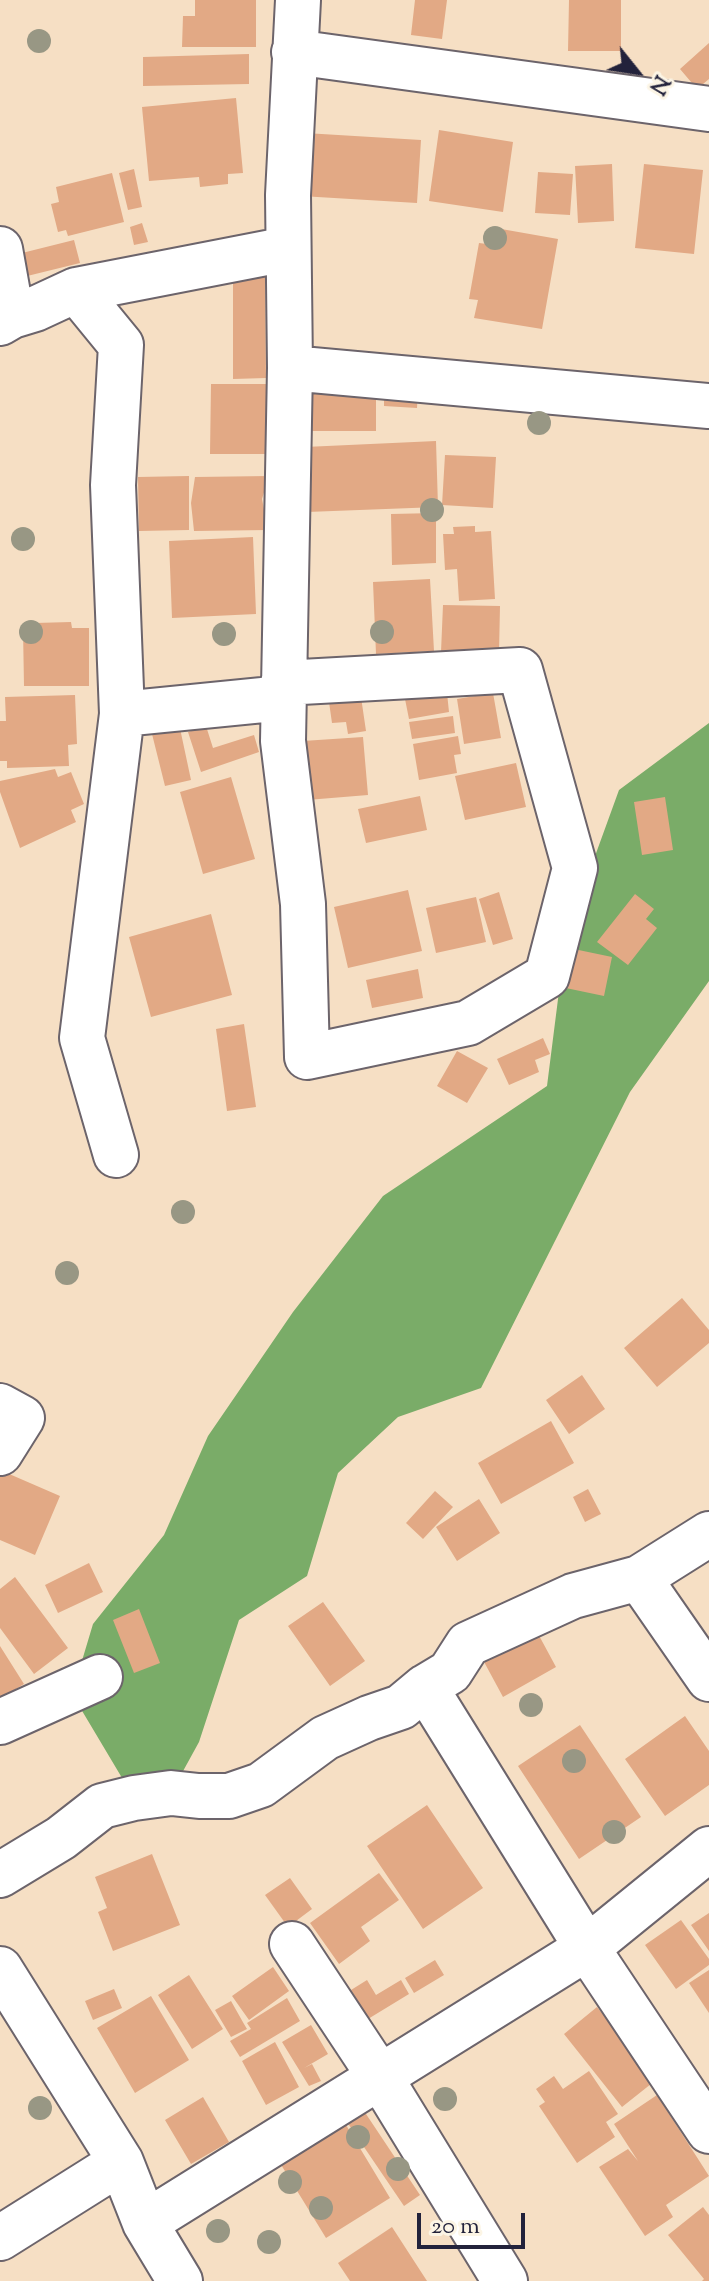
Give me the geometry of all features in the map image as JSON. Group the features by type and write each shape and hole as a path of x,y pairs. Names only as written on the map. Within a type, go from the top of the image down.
{"street":[{"path":"122,714 283,690 520,670 575,868 547,976 468,1023 307,1057 303,904 283,741 283,690 290,368 287,249 298,0"},
{"path":"294,52 709,109"},
{"path":"0,249 6,319 76,290 287,249"},
{"path":"76,290 121,345 113,485 122,714 82,1038 116,1155"},
{"path":"290,368 709,406"},
{"path":"0,1406 22,1418 0,1453"},
{"path":"0,1875 61,1838 102,1806 171,1793 229,1796 261,1785 325,1738 401,1707 450,1672 468,1644 573,1596 639,1578 709,1534"},
{"path":"639,1578 709,1679"},
{"path":"0,1722 100,1677"},
{"path":"425,1687 587,1948 709,2131"},
{"path":"145,2223 587,1948 709,1849"},
{"path":"292,1944 380,2077 505,2281"},
{"path":"0,1969 121,2162 145,2223 180,2281"},
{"path":"0,2238 121,2162"}],"green space":[{"path":"709,723 709,981 630,1092 481,1388 398,1417 338,1473 307,1576 239,1620 199,1742 171,1793 134,1798 72,1694 93,1624 164,1535 208,1436 293,1312 383,1196 547,1086 566,936 619,790"}],"building":[{"path":"195,0 256,0 256,47 182,47 183,16 195,16"},
{"path":"415,0 447,0 442,39 411,35"},
{"path":"569,0 621,0 621,51 568,51"},
{"path":"709,43 709,79 697,89 680,69"},
{"path":"249,54 249,84 143,86 143,57"},
{"path":"236,98 243,173 228,174 228,184 200,187 199,177 149,181 142,107"},
{"path":"439,130 513,142 503,212 429,201"},
{"path":"305,133 421,140 417,203 301,196"},
{"path":"612,164 614,221 578,223 575,166"},
{"path":"644,164 703,170 694,254 635,248"},
{"path":"134,169 142,207 128,210 119,173"},
{"path":"538,172 573,174 570,215 535,213"},
{"path":"112,173 124,222 68,236 66,230 58,232 51,204 59,202 56,187"},
{"path":"142,223 148,242 134,245 130,227"},
{"path":"490,227 558,239 542,329 474,318 478,300 469,299 479,243 487,244"},
{"path":"74,240 80,263 15,279 10,256"},
{"path":"233,265 265,265 266,378 233,379"},
{"path":"211,384 268,384 267,454 210,454"},
{"path":"309,385 376,385 376,431 309,431"},
{"path":"384,387 418,388 417,408 384,406"},
{"path":"436,441 438,507 307,512 305,447"},
{"path":"445,455 496,457 493,508 442,505"},
{"path":"189,476 189,530 139,531 138,477"},
{"path":"269,476 262,499 268,530 194,531 191,503 195,477"},
{"path":"436,513 436,563 392,565 391,514"},
{"path":"475,526 475,532 491,531 495,599 459,601 457,569 445,570 443,534 454,534 453,527"},
{"path":"253,537 256,614 172,618 169,541"},
{"path":"430,579 434,651 376,654 373,582"},
{"path":"443,605 500,606 499,653 441,652"},
{"path":"71,622 72,628 89,628 89,686 24,686 23,629 34,628 35,623"},
{"path":"447,693 449,712 409,719 405,699"},
{"path":"493,693 501,738 464,744 457,699"},
{"path":"75,695 77,744 68,745 69,766 7,768 7,761 0,761 0,721 6,721 5,697"},
{"path":"361,697 366,731 348,734 346,722 332,723 329,702"},
{"path":"453,716 455,733 412,739 409,722"},
{"path":"178,719 191,780 165,786 150,726"},
{"path":"206,726 213,748 254,735 259,752 201,772 188,732"},
{"path":"458,736 461,754 454,755 457,773 419,780 413,744"},
{"path":"363,737 368,795 307,800 303,741"},
{"path":"516,763 526,807 465,820 455,776"},
{"path":"55,769 58,777 71,772 84,804 71,810 76,822 20,848 0,792 0,781"},
{"path":"231,777 255,859 203,874 180,792"},
{"path":"420,796 427,830 366,843 358,809"},
{"path":"665,797 673,850 642,855 634,802"},
{"path":"408,890 422,951 348,968 334,907"},
{"path":"499,892 513,939 493,945 479,899"},
{"path":"635,894 654,909 646,919 657,928 628,965 597,942"},
{"path":"476,897 486,942 436,953 426,908"},
{"path":"211,914 232,995 151,1017 129,937"},
{"path":"569,948 612,957 604,996 561,987"},
{"path":"418,969 423,998 372,1008 366,980"},
{"path":"244,1024 256,1107 227,1111 216,1029"},
{"path":"543,1038 550,1054 535,1060 539,1072 509,1085 497,1059"},
{"path":"457,1051 488,1068 467,1103 437,1086"},
{"path":"682,1298 709,1330 709,1343 657,1387 624,1348"},
{"path":"582,1375 605,1409 569,1434 546,1400"},
{"path":"551,1421 574,1463 501,1504 478,1463"},
{"path":"0,1470 60,1496 35,1555 0,1540"},
{"path":"588,1489 601,1514 585,1522 573,1497"},
{"path":"435,1491 453,1507 423,1539 406,1523"},
{"path":"479,1499 500,1533 457,1561 436,1527"},
{"path":"89,1563 103,1592 58,1613 45,1585"},
{"path":"15,1577 68,1648 34,1674 0,1628 0,1589"},
{"path":"323,1602 365,1661 330,1686 288,1626"},
{"path":"139,1609 160,1663 134,1673 113,1620"},
{"path":"529,1617 556,1667 503,1697 476,1647"},
{"path":"0,1646 24,1684 0,1699"},
{"path":"685,1716 709,1751 709,1785 665,1816 625,1759"},
{"path":"580,1725 641,1817 579,1859 518,1766"},
{"path":"427,1805 483,1888 423,1929 367,1846"},
{"path":"152,1854 180,1925 113,1951 98,1912 107,1908 95,1877"},
{"path":"379,1873 399,1900 361,1927 370,1941 339,1964 310,1923"},
{"path":"290,1878 312,1909 288,1927 265,1895"},
{"path":"709,1913 709,1951 691,1925"},
{"path":"681,1920 709,1959 709,1965 676,1989 645,1945"},
{"path":"435,1960 444,1975 414,1993 405,1978"},
{"path":"273,1967 289,1991 249,2020 232,1996"},
{"path":"709,1970 709,2013 689,1983"},
{"path":"189,1975 223,2029 192,2049 158,1995"},
{"path":"367,1980 376,1995 401,1980 409,1994 368,2019 351,1990"},
{"path":"114,1989 122,2008 93,2020 85,2001"},
{"path":"151,1996 189,2060 135,2093 97,2028"},
{"path":"287,1998 300,2021 240,2057 230,2041 251,2029 247,2023"},
{"path":"231,2001 247,2029 231,2037 215,2010"},
{"path":"597,2007 656,2080 622,2107 564,2034"},
{"path":"311,2025 328,2054 304,2068 312,2064 321,2081 309,2086 282,2042"},
{"path":"275,2042 299,2087 266,2105 242,2061"},
{"path":"589,2071 618,2114 606,2122 615,2137 577,2163 539,2106 545,2102 536,2089 554,2076 563,2089"},
{"path":"657,2095 709,2176 666,2205 673,2217 645,2236 599,2167 628,2149 638,2161 614,2124"},
{"path":"203,2097 229,2142 191,2164 165,2120"},
{"path":"337,2110 390,2198 326,2238 272,2150"},
{"path":"364,2111 420,2195 404,2206 347,2122"},
{"path":"703,2207 709,2215 709,2281 702,2281 704,2279 668,2235"},
{"path":"392,2227 427,2281 350,2281 338,2263"}]}
